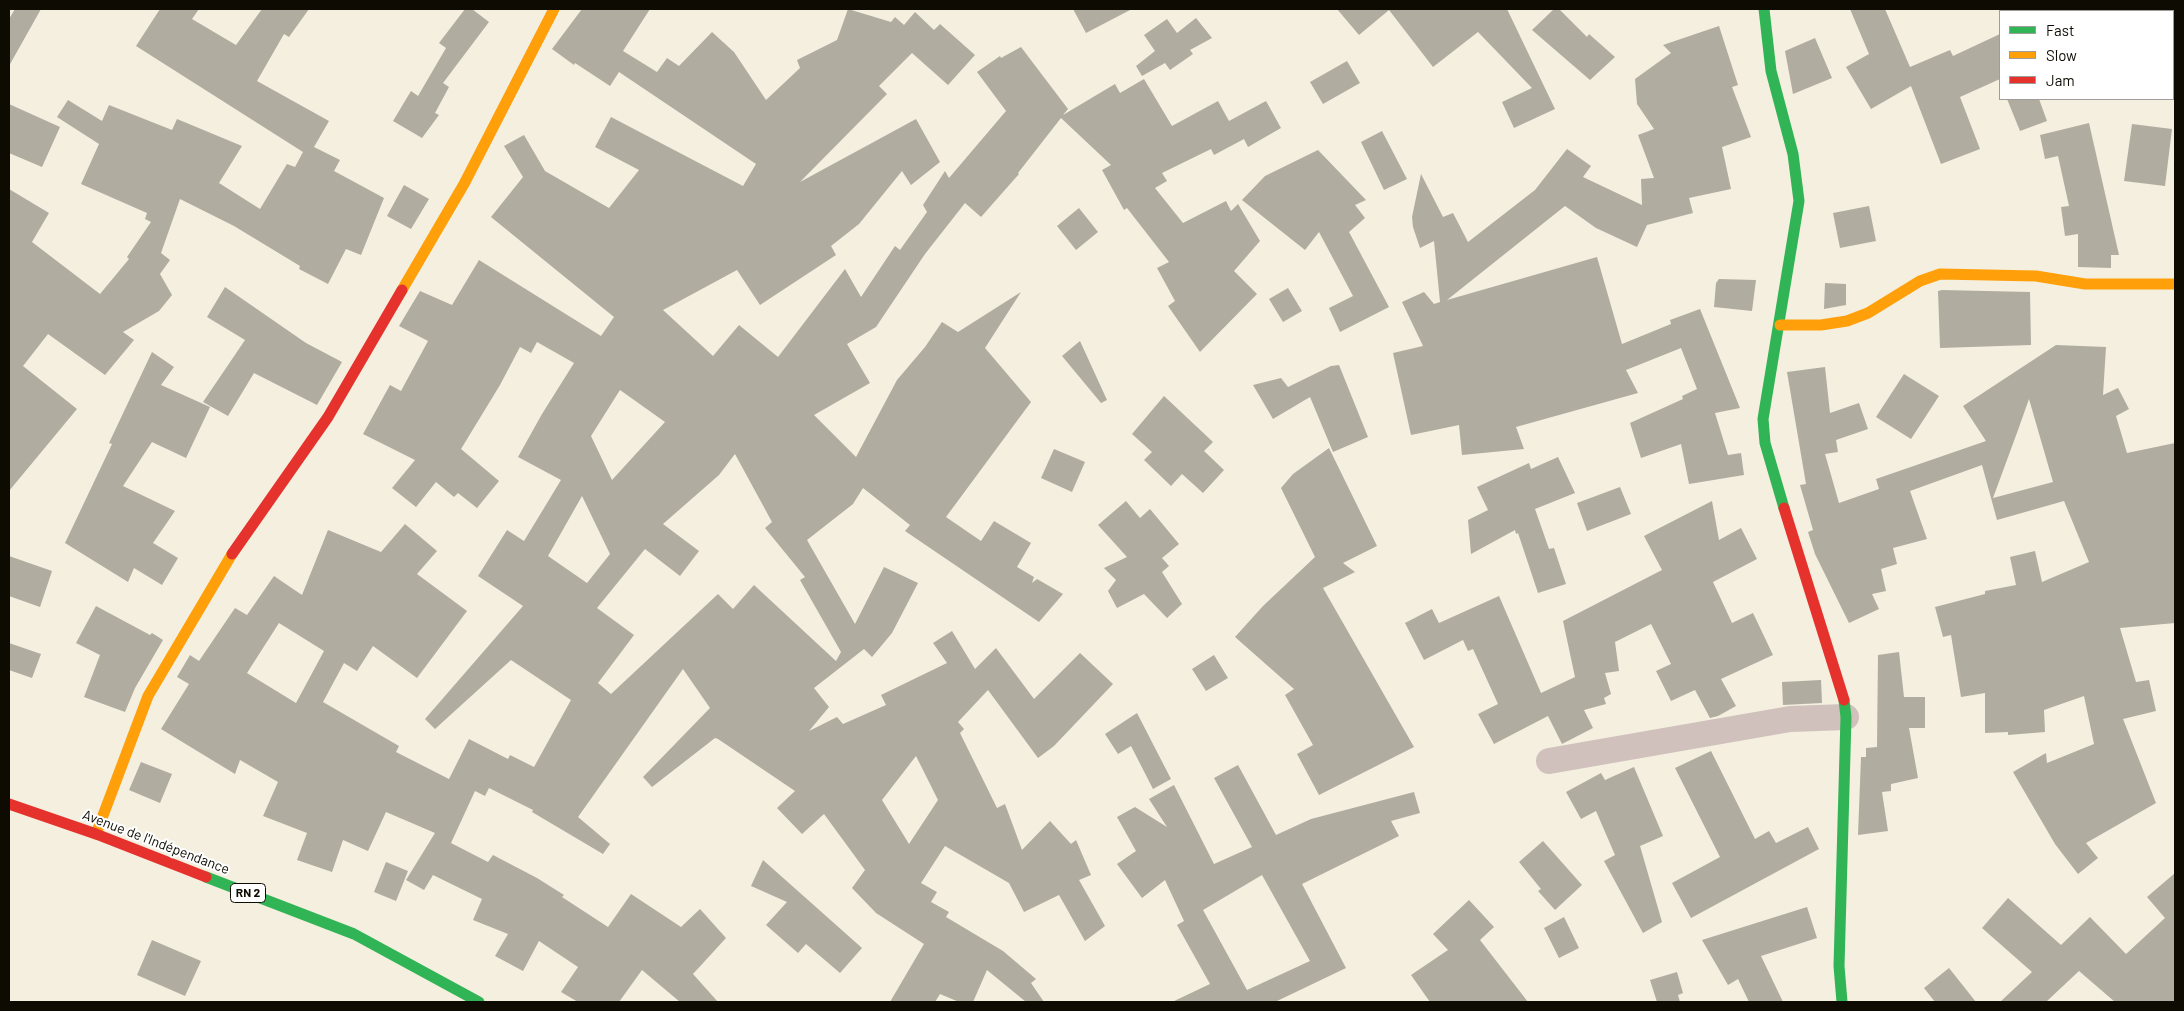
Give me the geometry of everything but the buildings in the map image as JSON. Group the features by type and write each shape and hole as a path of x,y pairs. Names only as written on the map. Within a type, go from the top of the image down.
{"street":[{"path":"96,834 148,696 229,558 328,418 464,184 554,9"},
{"path":"1764,9 1771,71 1793,154 1798,201 1764,419 1765,443 1792,536 1842,688 1846,717 1839,966 1842,1002"},
{"path":"1780,326 1821,325 1847,321 1868,312 1920,281 1940,274 2036,276 2085,284 2175,284"},
{"path":"1549,761 1790,719 1846,717"},
{"name":"Avenue de l'Indépendance","path":"9,804 96,834 354,934 479,1002"}],"traffic: fast":[{"path":"1764,9 1771,71 1793,154 1799,201 1763,419 1765,443 1784,508"},
{"path":"1842,1002 1839,966 1846,717 1844,700"},
{"path":"206,877 354,934 479,1002"}],"traffic: slow":[{"path":"402,290 464,184 554,9"},
{"path":"1780,325 1821,325 1847,321 1868,313 1920,281 1940,274 2036,276 2085,284 2175,284"},
{"path":"96,834 148,696 232,554"}],"traffic: jam":[{"path":"232,554 328,417 402,290"},
{"path":"1784,508 1844,700"},
{"path":"9,804 96,834 206,877"}]}
